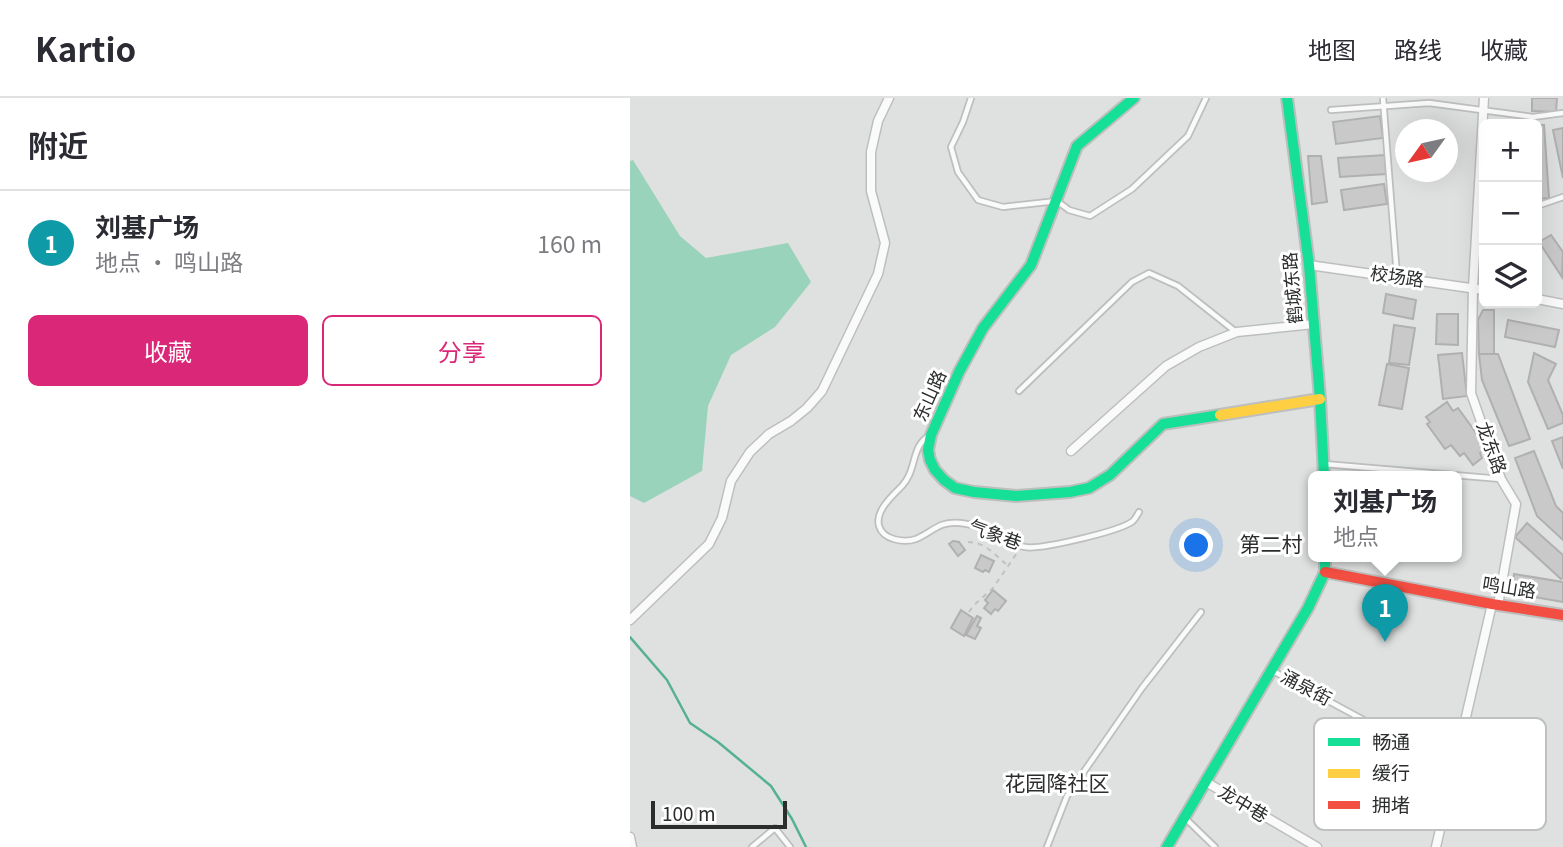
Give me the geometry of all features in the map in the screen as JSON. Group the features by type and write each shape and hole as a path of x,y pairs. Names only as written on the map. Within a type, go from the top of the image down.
{"street":[{"path":"630,620 709,544 722,518 731,481 750,452 769,434 807,408 822,391 878,274 885,243 871,191 871,152 878,121 889,98"},
{"name":"东山路","path":"1135,98 1077,146 1031,265 983,328 959,372 931,435 928,450 935,470 954,488 974,492 1016,496 1070,492 1097,484 1110,475 1163,424 1320,399"},
{"name":"鹤城东路","path":"1287,98 1309,265 1324,470"},
{"name":"龙东路","path":"1482,182 1484,98"},
{"name":"龙东路","path":"1466,718 1516,504 1502,479 1471,393 1473,288 1479,232"},
{"name":"校场路","path":"1309,265 1479,289"},
{"path":"1542,300 1563,304"},
{"path":"1072,451 1166,366 1199,346 1237,332 1314,324"},
{"path":"1167,847 1308,608 1325,572 1325,562"},
{"name":"鸣山路","path":"1325,572 1563,614"},
{"name":"龙中巷","path":"1206,782 1317,847"},
{"path":"630,837 632,847"}],"lane":[{"path":"971,98 951,147 958,172 978,200 1003,207 1057,201 1069,210 1090,216 1132,189 1188,136 1206,98"},
{"path":"1383,98 1397,277"},
{"path":"1331,110 1429,103 1532,117 1563,113"},
{"path":"1542,204 1563,197"},
{"path":"1019,391 1132,282 1149,273 1178,286 1237,332"},
{"name":"气象巷","path":"931,435 918,446 911,473 884,506 878,524 887,537 900,541 915,539 949,522 963,523 1022,547 1050,545 1112,531 1133,521 1139,512"},
{"path":"1324,470 1344,471"},
{"path":"1462,477 1502,479"},
{"path":"1047,847 1067,796 1142,688 1202,612"},
{"name":"涌泉街","path":"1271,670 1360,718"},
{"path":"1185,818 1215,847"},
{"path":"755,846 775,828 790,847"}],"path":[{"path":"968,542 979,542 1008,566"},
{"path":"969,612 992,588 1022,547"}],"green space":[{"path":"633,160 680,236 706,258 788,243 811,282 775,327 731,355 708,406 702,471 644,503 630,496 630,161"}],"building":[{"path":"1532,98 1557,98 1556,112 1532,111"},
{"path":"1380,116 1383,138 1336,144 1333,122"},
{"path":"1542,125 1544,125 1549,198 1542,199"},
{"path":"1563,128 1563,178 1553,130"},
{"path":"1385,155 1386,174 1340,177 1338,158"},
{"path":"1308,156 1321,156 1327,202 1312,204"},
{"path":"1384,184 1387,204 1344,210 1341,190"},
{"path":"1551,235 1563,252 1562,277 1542,247 1542,240"},
{"path":"1386,294 1416,300 1413,319 1383,313"},
{"path":"1483,310 1494,310 1494,354 1479,354 1478,320"},
{"path":"1437,314 1458,314 1458,345 1436,344"},
{"path":"1508,320 1559,330 1555,347 1505,337"},
{"path":"1394,325 1415,328 1409,365 1389,363"},
{"path":"1462,353 1467,396 1443,399 1438,355"},
{"path":"1534,353 1556,364 1548,380 1563,415 1563,423 1548,429 1528,382"},
{"path":"1479,354 1498,354 1530,439 1509,446 1482,380"},
{"path":"1387,364 1409,368 1402,409 1379,405"},
{"path":"1447,402 1453,411 1458,408 1487,448 1480,453 1482,458 1473,465 1464,453 1460,456 1451,445 1445,449 1427,424 1430,422 1426,417"},
{"path":"1563,437 1563,469 1552,441"},
{"path":"1534,451 1556,506 1563,513 1563,540 1537,516 1515,458"},
{"path":"1527,523 1563,555 1563,578 1515,537"},
{"path":"953,541 959,542 965,550 958,556 949,544"},
{"path":"981,555 994,561 989,572 975,568"},
{"path":"1514,574 1563,582 1563,602 1511,593"},
{"path":"993,590 1006,601 998,611 995,609 991,614 984,608 988,603 985,600"},
{"path":"961,610 973,618 964,636 951,628"},
{"path":"977,616 981,618 977,626 981,628 975,639 966,635"}],"waterway":[{"path":"630,637 667,680 690,723 718,742 771,786 806,847"}],"traffic: fast":[{"path":"1134,98 1077,146 1031,265 983,328 959,372 931,435 928,450 930,460 935,470 955,488 1016,496 1070,492 1089,488 1110,475 1163,424 1220,415"},
{"path":"1287,98 1309,265 1324,471"},
{"path":"1167,847 1308,608 1325,572 1325,562"}],"traffic: slow":[{"path":"1220,415 1320,399"}],"traffic: jam":[{"path":"1325,572 1563,615"}],"place":[{"name":"刘基广场","path":"1385,642"}],"district":[{"name":"第二村","path":"1271,545"},
{"name":"花园降社区","path":"1057,784"}]}
